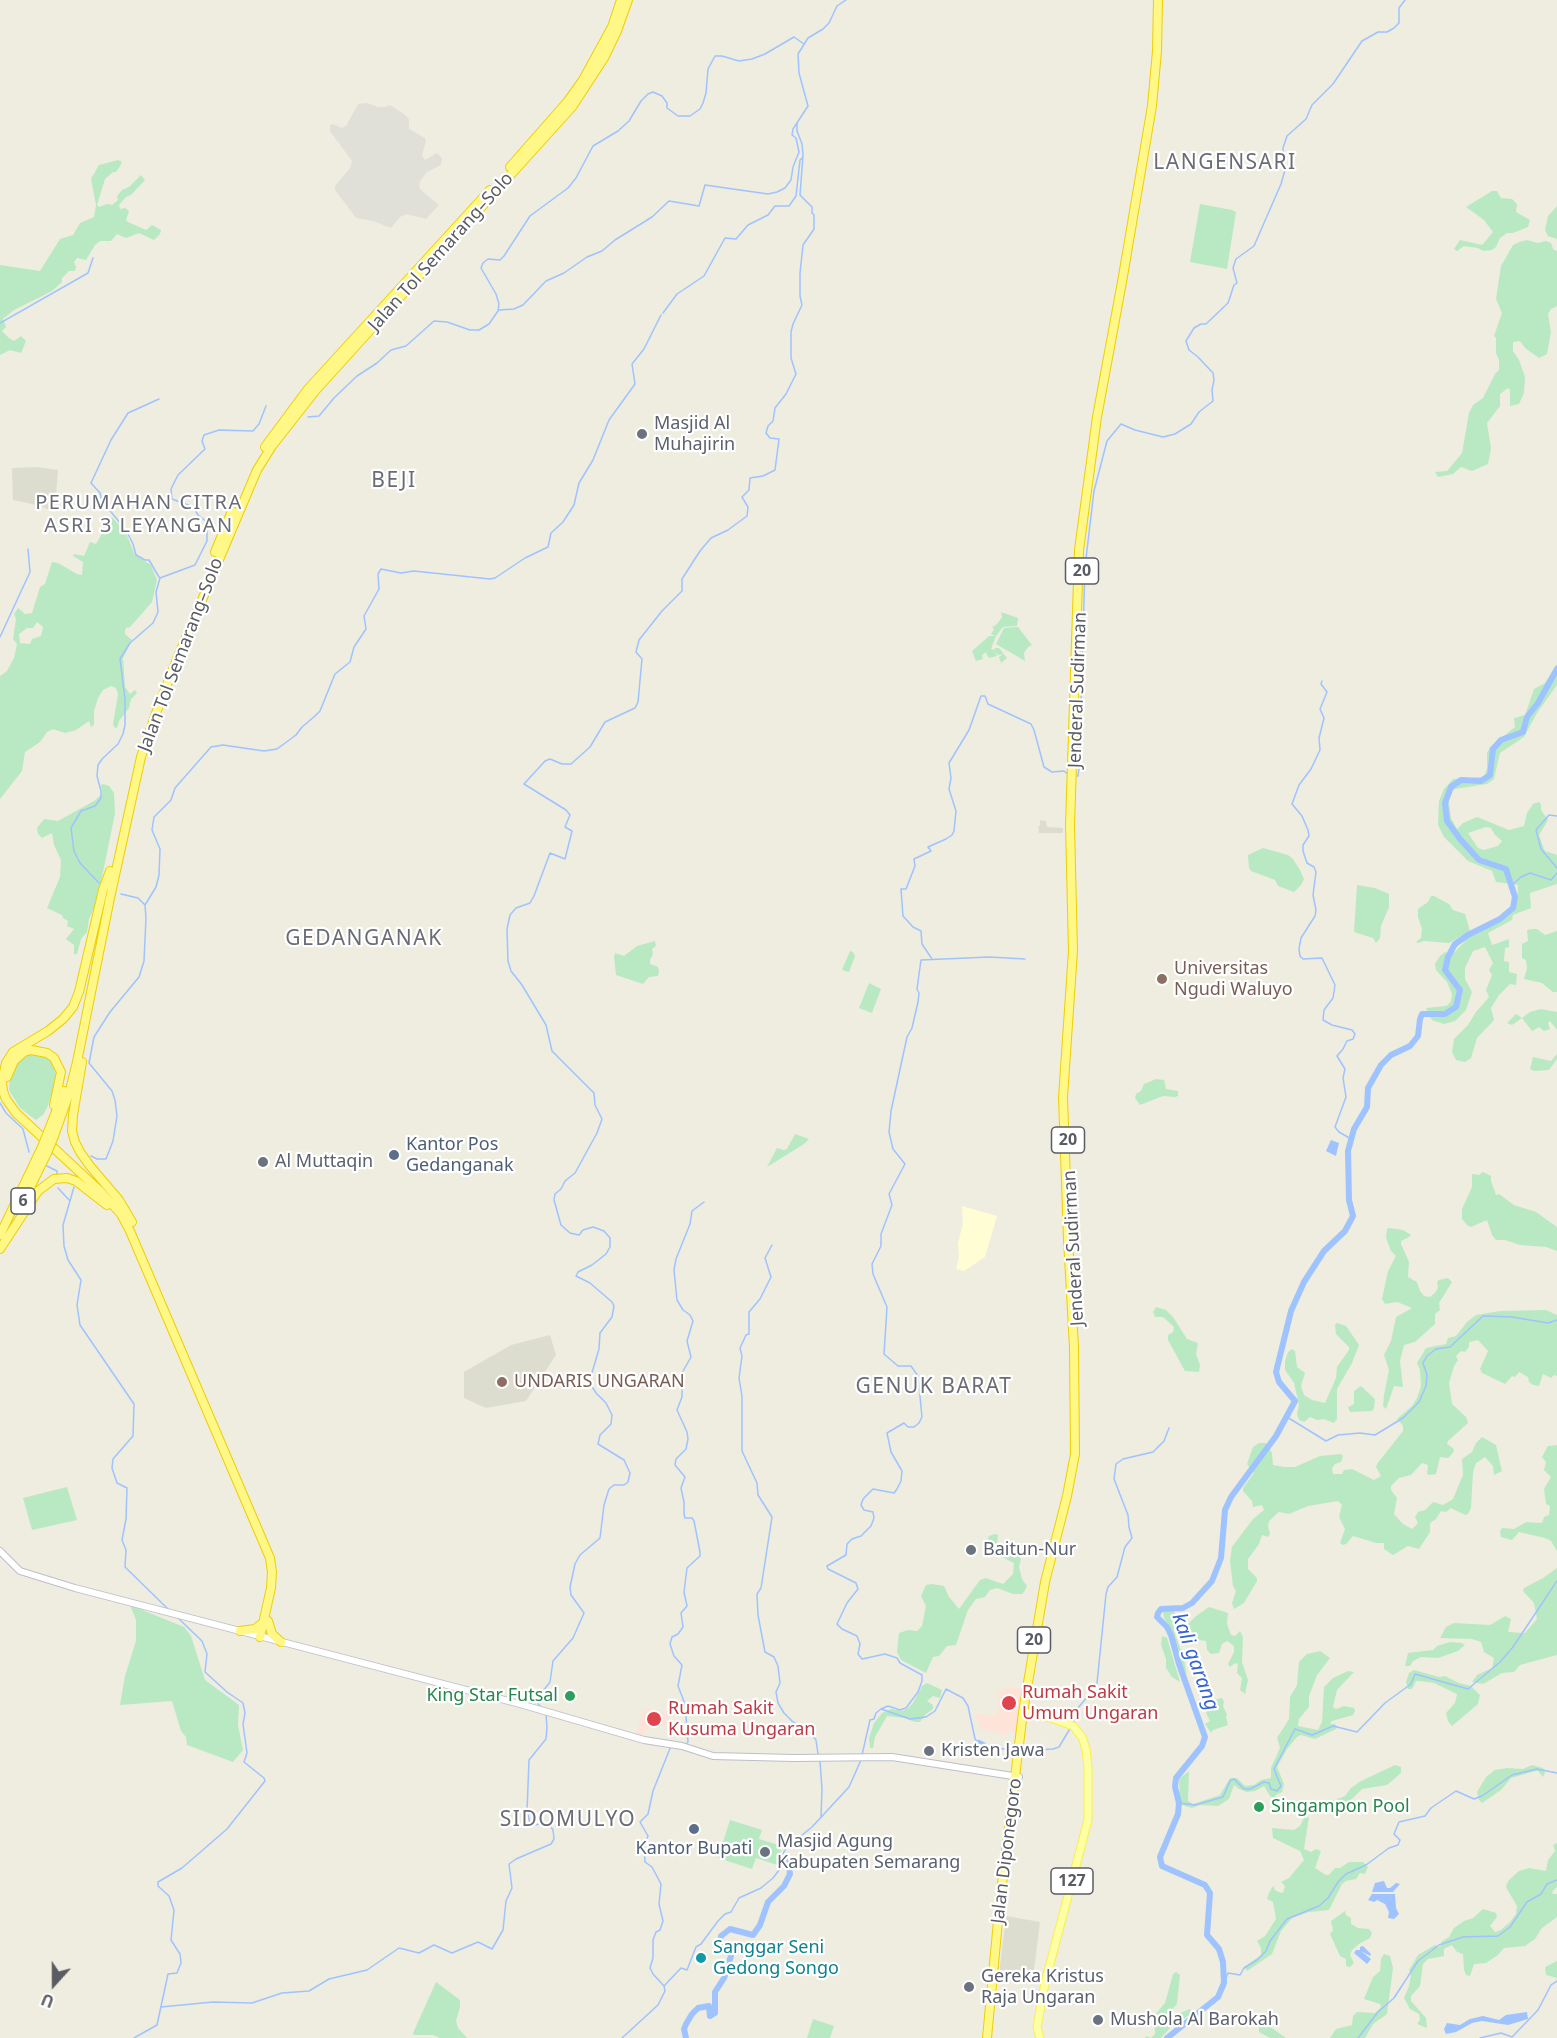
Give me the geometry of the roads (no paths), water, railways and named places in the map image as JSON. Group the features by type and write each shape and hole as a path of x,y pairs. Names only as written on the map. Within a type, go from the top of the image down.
{"highway":[{"name":"Jalan Tol Semarang–Solo","path":"0,1248 44,1150 74,1057 128,785 150,712 249,475 260,454 308,389 568,101 596,58 612,27 621,0"},
{"name":"Jalan Tol Semarang–Solo","path":"50,1133 69,1094 141,757 167,685 257,470 272,446 316,390 572,106 604,58 617,31 627,0"},
{"name":"Jenderal Sudirman","path":"1067,1166 1066,1105 1073,984 1070,825 1082,573 1088,501 1158,88 1160,0"},
{"name":"Jenderal Sudirman","path":"1073,758 1073,984"},
{"path":"110,871 103,890 79,992 73,1006 63,1019 48,1031 13,1052 6,1063 2,1082 6,1099 15,1113 100,1191 121,1214 145,1263 270,1558 271,1588 266,1621 272,1634 281,1642"},
{"path":"86,1020 86,1039 72,1131 80,1152 119,1200 132,1222 269,1546 276,1576 276,1589 262,1637"},
{"path":"50,1133 61,1072 54,1058 47,1053 31,1050 20,1055 8,1072 8,1089 14,1104 102,1186 132,1222"},
{"name":"Jalan Tol Semarang–Solo","path":"0,1235 44,1150"},
{"name":"Jalan Diponegoro","path":"1060,1532 1075,1454 1074,1320 1067,1166"},
{"path":"0,1248 38,1191 54,1179 67,1178 83,1184 113,1212 145,1263"},
{"name":"Jenderal Sudirman","path":"1074,1320 1079,1350"},
{"name":"Jalan Diponegoro","path":"989,2038 1025,1713 1047,1583 1076,1478 1079,1445 1079,1350"},
{"path":"240,1631 255,1629 266,1621"}],"main road":[{"path":"0,1551 14,1566 26,1573 644,1740 672,1744 718,1757 904,1758 1018,1777"},
{"name":"127","path":"1025,1713 1070,1725 1082,1737 1086,1749 1088,1820 1045,1983 1037,2027 1040,2038"}],"water":[{"path":"1331,1140 1339,1143 1336,1156 1326,1151"},
{"path":"1384,1881 1387,1888 1396,1883 1400,1884 1393,1892 1372,1892 1375,1883"},
{"path":"1372,1894 1395,1894 1399,1914 1394,1919 1388,1918 1389,1912 1385,1904 1377,1900 1374,1902 1368,1900"},
{"path":"1363,1946 1371,1954 1370,1956 1361,1951 1371,1959 1367,1964 1354,1953"},
{"path":"1527,2012 1528,2019 1508,2025 1482,2021 1472,2023 1456,2032 1446,2034 1444,2029 1447,2023 1460,2025 1470,2019 1483,2016 1499,2020 1506,2015"}],"waterway":[{"path":"499,310 514,309 523,305 546,281 602,251 652,217 669,201 699,206 705,185 768,194 785,188 791,180 799,152 796,138 792,135 793,129 808,106 799,73 798,54 808,38 823,29 829,23 837,6 846,0"},
{"path":"1077,776 1085,567 1094,491 1107,441 1121,424 1163,437 1175,434 1191,424 1199,412 1213,401 1213,373 1189,350 1186,341 1194,328 1206,324 1228,303 1234,285 1237,283 1233,268 1236,259 1254,246 1281,184 1285,170 1283,148 1287,136 1306,119 1312,105 1333,84 1362,41 1378,32 1387,32 1399,23 1399,8 1405,0"},
{"path":"308,417 319,416 357,376 377,363 391,350 406,346 434,321 447,322 470,330 479,330 489,324 498,311 499,304 481,268 483,263 488,259 500,260 504,256 530,216 568,188 593,146 618,131 629,121 648,94 653,92 662,96 667,103 667,108 678,116 690,116 700,109 703,103 708,69 715,56 739,61 752,59 794,37 804,44"},
{"path":"541,1708 536,1700 550,1682 553,1661 573,1638 584,1613 571,1595 570,1587 575,1564 580,1555 600,1538 604,1505 609,1489 614,1485 624,1485 628,1482 630,1473 624,1460 598,1444 600,1435 611,1424 612,1415 606,1403 591,1385 600,1333 612,1317 614,1306 590,1283 576,1276 578,1272 606,1254 610,1247 610,1238 604,1231 593,1227 583,1230 579,1235 570,1233 561,1225 554,1200 555,1194 565,1181 575,1173 602,1119 595,1105 594,1093 552,1051 546,1025 511,971 508,961 507,929 510,915 516,908 530,903 550,853 565,859 572,831 565,827 570,815 566,810 524,784 545,761 550,759 562,764 571,764 590,747 605,722 635,708 638,702 642,659 636,652 639,640 662,611 682,591 682,579 711,538 728,530 747,516 748,507 742,497 749,490 750,478 763,476 775,470 779,439 770,438 766,433 773,421 775,408 786,394 796,374 791,358 791,332 802,305 800,273 803,245 814,229 812,207 800,195 803,155 797,123"},
{"path":"663,313 677,294 704,276 725,238 736,239 748,225 768,215 775,206 789,206 796,196 802,158"},
{"path":"0,323 88,273 93,258"},
{"path":"145,905 156,887 159,875 160,849 152,830 154,817 171,800 175,788 211,747 223,745 264,751 277,749 296,735 320,711 335,674 350,662 354,647 366,629 364,616 379,589 378,574 381,569 401,573 414,571 490,579 548,547 551,533 563,522 574,505 579,483 593,460 609,420 635,384 632,364 644,349 661,315"},
{"path":"159,399 128,413 111,440 91,483 100,493 102,501 126,530 136,555 149,560 159,577"},
{"path":"99,883 80,863 74,851 71,828 81,811 95,806 101,798 97,776 98,765 118,744 123,734 125,699 120,659 130,643 153,623 158,612 156,592 160,578 195,565 207,541 207,522 198,515 193,507 172,499 171,489 178,475 205,449 202,441 204,435 219,430 253,431 259,424 266,406"},
{"path":"0,637 30,572 28,549"},
{"name":"kali garang","path":"1167,2038 1218,1997 1224,1983 1223,1962 1219,1949 1207,1935 1210,1893 1205,1885 1162,1866 1160,1857 1178,1814 1176,1778 1202,1746 1205,1737 1171,1635 1157,1617 1158,1613 1161,1609 1183,1608 1192,1603 1212,1581 1221,1558 1225,1510 1231,1497 1276,1436 1295,1401 1279,1382 1276,1372 1291,1311 1304,1282 1324,1251 1345,1231 1353,1216 1349,1200 1348,1151 1354,1129 1367,1107 1368,1088 1381,1065 1391,1055 1410,1046 1418,1036 1422,1014 1445,1014 1456,1007 1460,990 1445,970 1448,957 1455,944 1500,919 1513,908 1515,897 1506,869 1479,860 1447,821 1445,803 1451,787 1461,780 1481,781 1490,775 1493,749 1501,740 1523,732 1527,717 1538,703 1557,669"},
{"path":"1322,681 1321,684 1327,692 1320,709 1324,718 1319,738 1320,750 1311,769 1299,785 1292,804 1302,816 1308,830 1309,836 1303,845 1303,851 1307,863 1314,867 1316,872 1313,895 1315,916 1301,938 1299,949 1303,959 1322,958 1335,985 1333,998 1324,1010 1323,1020 1352,1030 1355,1034 1337,1056 1345,1069 1343,1078 1346,1097 1335,1127 1351,1139"},
{"path":"932,959 922,944 921,931 913,927 903,916 901,889 906,889 915,866 914,859 931,851 928,847 946,839 954,831 956,811 949,789 951,778 949,763 969,730 981,696 985,696 988,704 1031,724 1044,767 1052,772 1064,771 1069,775"},
{"path":"1557,816 1549,815 1536,830 1541,849 1557,868"},
{"path":"1511,886 1530,873 1551,880 1557,873"},
{"path":"91,1156 106,1159 113,1141 117,1116 112,1091 89,1063 94,1037 110,1012 139,977 144,961 145,905 138,898 121,894"},
{"path":"881,1709 888,1706 900,1710 906,1708 918,1692 922,1675 900,1663 897,1658 885,1654 862,1659 858,1654 860,1644 857,1636 837,1624 847,1603 858,1589 856,1583 828,1569 827,1566 846,1555 847,1544 852,1539 861,1536 871,1526 874,1518 873,1512 864,1510 861,1505 863,1499 873,1489 894,1493 901,1481 902,1471 891,1452 887,1433 904,1423 908,1427 914,1427 922,1417 918,1376 911,1366 898,1366 884,1354 887,1307 873,1274 872,1264 881,1246 881,1234 892,1205 889,1194 905,1164 893,1149 889,1132 891,1111 907,1037 912,1028 918,1002 917,989 921,960 989,957 1025,959"},
{"path":"0,1103 6,1113 23,1129 29,1152"},
{"path":"47,1166 57,1171 57,1174"},
{"path":"74,1187 63,1225 64,1246 68,1260 81,1280 77,1305 80,1325 134,1404 133,1436 113,1459 112,1468 117,1483 127,1488 126,1519 122,1540 126,1550 125,1567 168,1609"},
{"path":"58,1188 70,1201"},
{"path":"685,1745 688,1742 685,1704 678,1686 682,1665 674,1656 670,1644 672,1637 678,1634 683,1627 681,1613 687,1606 684,1592 687,1568 700,1556 700,1552 694,1521 692,1518 685,1518 684,1514 681,1488 685,1477 675,1465 676,1459 686,1449 688,1439 677,1410 682,1397 682,1373 691,1357 687,1341 693,1321 677,1300 674,1270 690,1224 692,1211 704,1202"},
{"path":"772,1245 765,1258 771,1277 760,1299 749,1312 749,1334 746,1335 740,1348 742,1356 739,1378 742,1396 742,1451 757,1483 758,1495 772,1517 761,1588 757,1594 758,1615 765,1652 774,1657 778,1666 780,1683 776,1692 778,1703 793,1722 807,1729 816,1740 818,1754"},
{"path":"1287,1417 1326,1441 1338,1435 1360,1433 1375,1435 1403,1418 1419,1402 1426,1386 1427,1375 1423,1363 1427,1356 1436,1349 1450,1347 1483,1316 1512,1317 1548,1323 1557,1320"},
{"path":"1073,1723 1077,1709 1097,1683 1106,1594 1108,1587 1117,1577 1125,1547 1132,1538 1128,1515 1114,1479 1116,1464 1123,1459 1153,1452 1164,1441 1169,1428"},
{"path":"1179,1803 1195,1805 1223,1797 1230,1781 1234,1779 1244,1789 1250,1789 1264,1782 1269,1783 1271,1789 1277,1791 1281,1786 1274,1769 1295,1729 1312,1735 1333,1726 1357,1732 1385,1703 1411,1684 1415,1674 1468,1689 1500,1662 1513,1647 1557,1581"},
{"path":"134,2038 157,2025 168,1974 177,1973 181,1963 180,1954 171,1940 174,1910 169,1896 158,1886 158,1882 182,1868 227,1829 265,1781 244,1762 247,1753 243,1703 205,1672 207,1654 202,1641 178,1618"},
{"path":"862,1755 870,1720 874,1719 876,1713 881,1709 910,1719 926,1717 935,1711 946,1689 963,1698 968,1706 975,1739 979,1743"},
{"path":"161,2007 213,2002 252,2003 282,1993 309,1991 329,1979 367,1970 399,1948 419,1953 434,1945 452,1953 478,1942 492,1949 503,1930 506,1901 512,1888 509,1864 551,1844 554,1839 551,1827 545,1823 534,1825 530,1823 527,1811 529,1760 546,1739 546,1715"},
{"path":"1022,1751 1059,1747 1071,1727"},
{"path":"979,1743 983,1745"},
{"path":"983,1745 1014,1751"},
{"path":"664,1986 650,1968 653,1958 653,1940 663,1921 659,1904 661,1884 652,1867 645,1862 644,1845 648,1836 640,1822 648,1814 653,1791 671,1746"},
{"path":"788,1860 782,1856 786,1848 812,1827 849,1787 861,1760"},
{"path":"820,1761 821,1817"},
{"path":"1224,1983 1228,1973 1240,1975 1244,1968 1266,1951 1270,1941 1287,1919 1319,1906 1346,1874 1366,1865 1389,1848 1398,1845 1400,1840 1394,1834 1399,1822 1425,1816 1431,1808 1456,1791 1474,1799 1512,1775 1537,1769 1557,1773"},
{"path":"622,2038 658,2005 665,1991 664,1986 681,1968 687,1970 696,1947 701,1944 718,1921 731,1912 739,1898 761,1888 773,1878 780,1869 781,1856"},
{"path":"686,2038 684,2029 698,2008 709,2006 710,2016 715,2013 715,1992 724,1978 731,1956 729,1949 720,1941 721,1936 730,1929 753,1935 760,1925 768,1902 784,1886 790,1874 788,1860"},
{"path":"1358,2038 1378,2012 1394,1998 1418,1961 1439,1945 1463,1937 1498,1936 1510,1927 1527,1902 1541,1894 1547,1884 1557,1880"},
{"path":"1480,2038 1501,2033 1512,2037 1538,2010 1551,1985 1557,1981"}],"place":[{"name":"Masjid Al Muhajirin","path":"642,434"},
{"name":"Universitas Ngudi Waluyo","path":"1162,979"},
{"name":"Kantor Pos Gedanganak","path":"394,1155"},
{"name":"Al Muttaqin","path":"263,1162"},
{"name":"UNDARIS UNGARAN","path":"502,1382"},
{"name":"Baitun-Nur","path":"971,1550"},
{"name":"King Star Futsal","path":"570,1696"},
{"name":"Rumah Sakit Umum Ungaran","path":"1009,1703"},
{"name":"Rumah Sakit Kusuma Ungaran","path":"654,1719"},
{"name":"Kristen Jawa","path":"929,1751"},
{"name":"Singampon Pool","path":"1259,1807"},
{"name":"Kantor Bupati","path":"694,1829"},
{"name":"Masjid Agung Kabupaten Semarang","path":"765,1852"},
{"name":"Sanggar Seni Gedong Songo","path":"701,1958"},
{"name":"Gereka Kristus Raja Ungaran","path":"969,1987"},
{"name":"Mushola Al Barokah","path":"1098,2020"}],"district":[{"name":"LANGENSARI","path":"1225,163"},
{"name":"BEJI","path":"394,481"},
{"name":"PERUMAHAN CITRA ASRI 3 LEYANGAN","path":"139,514"},
{"name":"GEDANGANAK","path":"364,939"},
{"name":"GENUK BARAT","path":"934,1387"},
{"name":"SIDOMULYO","path":"568,1820"}]}
